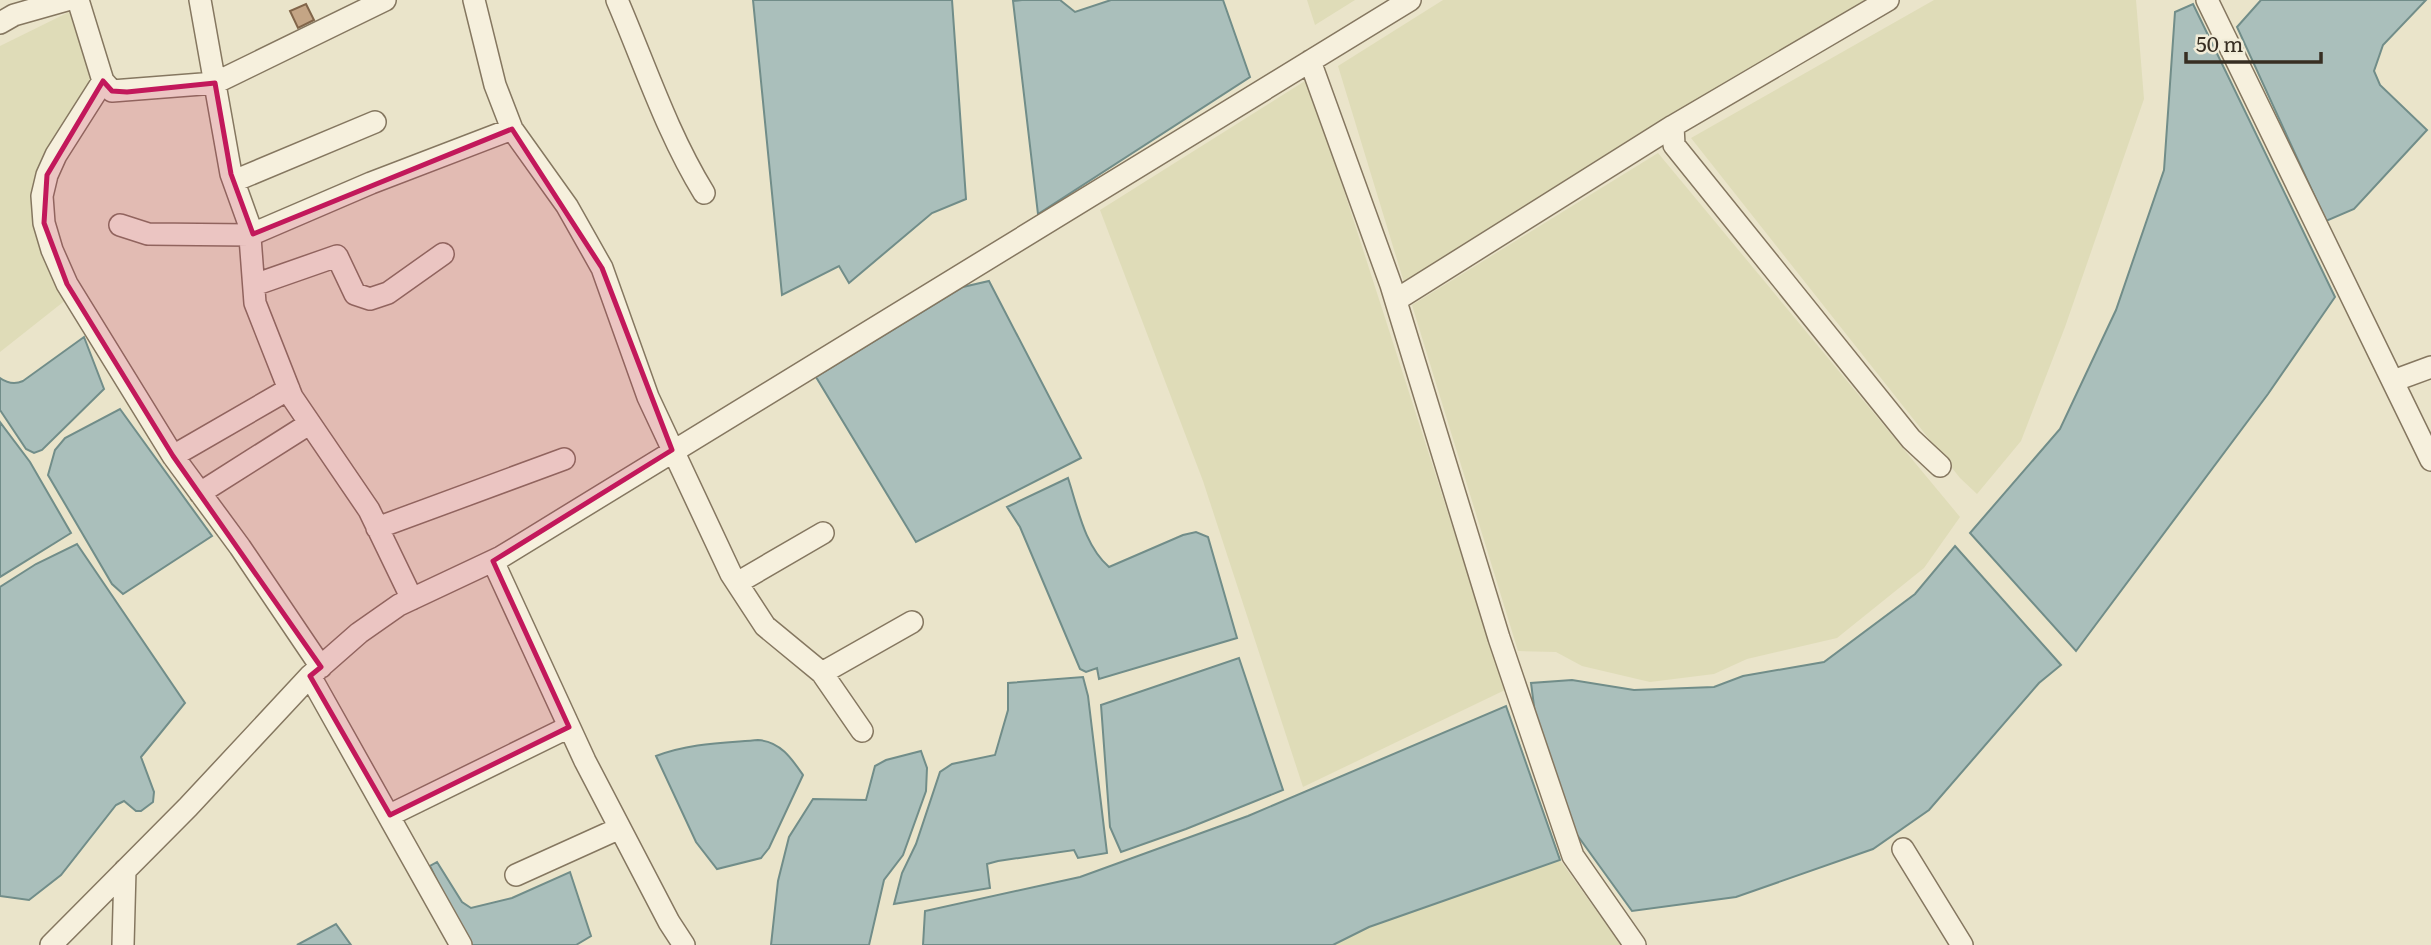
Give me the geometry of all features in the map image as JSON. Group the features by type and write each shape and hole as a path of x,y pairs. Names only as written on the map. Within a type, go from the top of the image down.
{"street":[{"path":"0,23 14,15 67,0"},
{"path":"78,0 103,81 112,91 127,92 215,83 385,0"},
{"path":"200,0 233,181 249,224 255,303 289,389 309,424 369,510 412,599"},
{"path":"474,0 495,85 512,129 567,206 602,268 648,397 737,583 765,626 822,673 862,731"},
{"path":"617,0 662,110 704,193"},
{"path":"51,945 316,671 359,633 399,605 493,561 1410,0"},
{"path":"1396,300 1673,126 1888,0"},
{"path":"2207,0 2431,460"},
{"path":"1310,61 1396,300 1499,638 1573,856 1635,945"},
{"path":"103,81 56,155 47,176 42,196 44,223 52,250 67,284 173,456 240,547 316,671 461,945"},
{"path":"233,181 375,122"},
{"path":"1673,126 1674,145 1911,439 1940,466"},
{"path":"120,225 148,234 250,235 371,183 512,129"},
{"path":"254,285 337,256 355,294 370,299 388,293 443,254"},
{"path":"2393,381 2431,367"},
{"path":"173,456 289,389"},
{"path":"200,493 309,424"},
{"path":"377,528 564,459"},
{"path":"737,583 823,533"},
{"path":"493,561 569,727 669,922 684,945"},
{"path":"822,673 912,622"},
{"path":"390,815 569,727"},
{"path":"516,875 620,828"},
{"path":"1903,849 1962,945"},
{"path":"123,945 125,870"}],"highlighted area":[{"path":"103,81 112,91 127,92 215,83 231,174 253,234 512,129 602,268 672,450 493,561 569,727 390,815 310,676 321,667 173,456 67,284 44,223 47,175"}],"shaded area":[{"path":"753,0 952,0 966,199 932,213 849,283 839,266 782,295"},
{"path":"1060,0 1075,12 1111,0 1223,0 1250,77 1038,214 1013,1"},
{"path":"1307,0 1355,0 1315,25"},
{"path":"1443,0 1866,0 1406,289 1338,66"},
{"path":"1934,0 2136,0 2144,99 2065,327 2021,441 1977,494 1960,478 1691,138"},
{"path":"2261,0 2426,0 2383,45 2374,71 2380,85 2427,130 2354,209 2326,221 2237,27"},
{"path":"2193,4 2335,297 2268,394 2076,651 1970,533 2060,429 2116,310 2164,170 2175,12"},
{"path":"69,12 95,90 44,182 67,299 0,352 0,46"},
{"path":"1308,79 1505,690 1303,787 1203,481 1100,210"},
{"path":"1658,153 1960,517 1924,568 1837,638 1747,659 1714,674 1650,682 1582,666 1556,652 1518,651 1412,305"},
{"path":"989,281 1081,458 916,542 816,377 963,287"},
{"path":"84,337 104,389 42,450 34,453 26,449 0,410 0,378 11,383 23,381"},
{"path":"120,409 212,536 123,594 112,584 48,475 55,450 65,438"},
{"path":"0,422 30,462 71,533 0,577"},
{"path":"1068,478 1093,548 1109,567 1183,535 1196,532 1208,537 1237,638 1099,679 1097,668 1086,672 1080,669 1020,527 1007,507"},
{"path":"77,544 185,703 141,757 154,792 153,802 141,811 136,811 124,801 116,805 61,875 29,900 0,896 0,587 36,564"},
{"path":"1955,546 2061,665 2039,683 1929,810 1873,849 1736,897 1632,911 1575,832 1539,745 1531,683 1572,680 1634,690 1714,687 1743,676 1824,662 1915,594"},
{"path":"1239,658 1283,790 1121,852 1110,827 1101,705"},
{"path":"1083,677 1088,696 1107,853 1078,858 1074,850 998,861 987,864 990,888 894,904 902,873 916,844 940,772 952,764 995,755 1008,710 1008,683"},
{"path":"1506,706 1560,860 1369,927 1333,945 923,945 925,911 1080,877 1248,816"},
{"path":"758,740 779,747 803,775 769,848 761,858 717,869 696,842 656,756 694,746"},
{"path":"921,751 927,768 926,791 903,855 884,880 869,945 771,945 778,881 789,837 813,799 866,800 875,766 886,760"},
{"path":"1560,860 1621,945 1333,945 1369,927"},
{"path":"437,862 462,902 471,908 512,898 570,872 591,936 576,945 468,945 430,866"},
{"path":"336,924 351,945 297,945"}],"building":[{"path":"306,4 314,20 298,28 290,11"}]}
